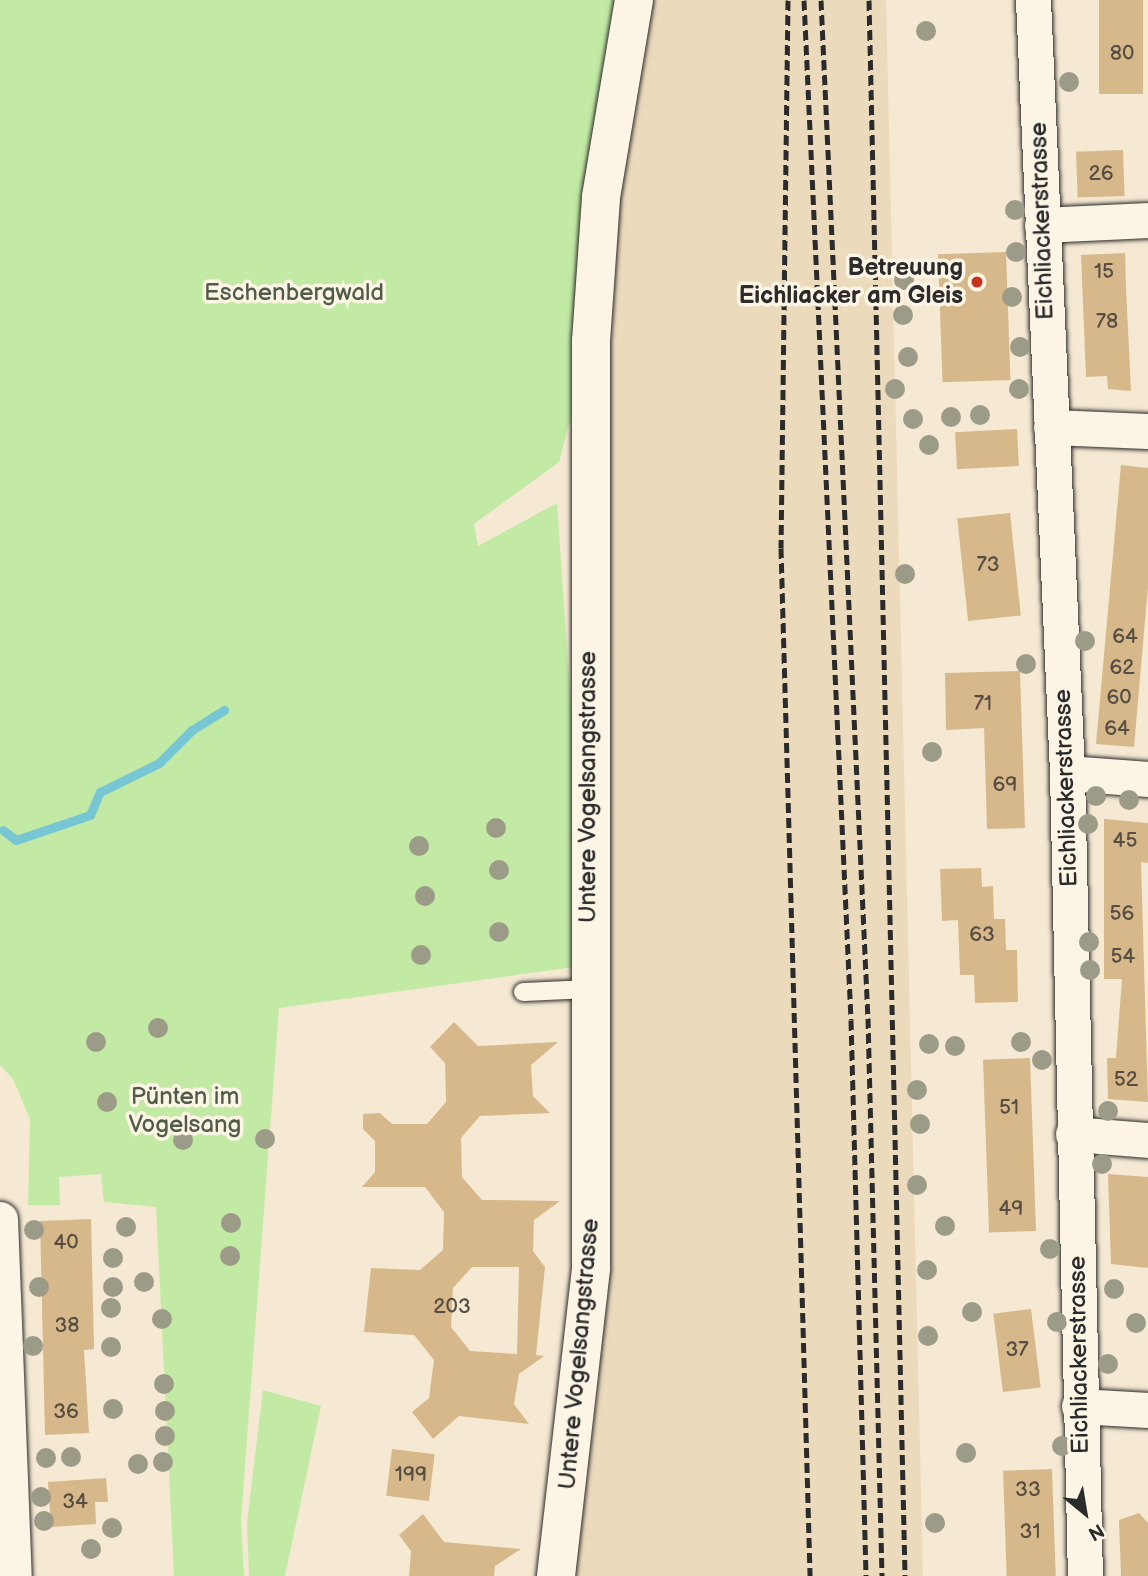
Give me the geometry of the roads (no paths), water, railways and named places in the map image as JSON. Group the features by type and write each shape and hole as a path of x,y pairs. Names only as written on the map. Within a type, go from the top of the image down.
{"main road":[{"name":"Untere Vogelsangstrasse","path":"556,1576 591,1269 591,341 601,197 634,0"}],"street":[{"name":"Eichliackerstrasse","path":"1033,0 1067,773 1079,1406 1085,1576"},
{"path":"1042,225 1148,220"},
{"path":"1051,427 1148,431"},
{"path":"1067,773 1148,779"},
{"path":"1073,1134 1148,1140"},
{"path":"0,1219 14,1576"},
{"path":"1079,1406 1148,1414"}],"lane":[{"path":"523,992 590,989"}],"waterway":[{"path":"3,830 16,840 90,815 100,792 159,763 192,730 224,710"}],"railway":[{"path":"788,0 781,548 810,1576"},
{"path":"804,0 851,1020 866,1576"},
{"path":"821,0 868,1018 882,1576"},
{"path":"869,0 905,1576"}],"place":[{"name":"Betreuung Eichliacker am Gleis","path":"977,282"}],"park label":[{"name":"Eschenbergwald","path":"294,293"},
{"name":"Pünten im Vogelsang","path":"185,1111"}]}
